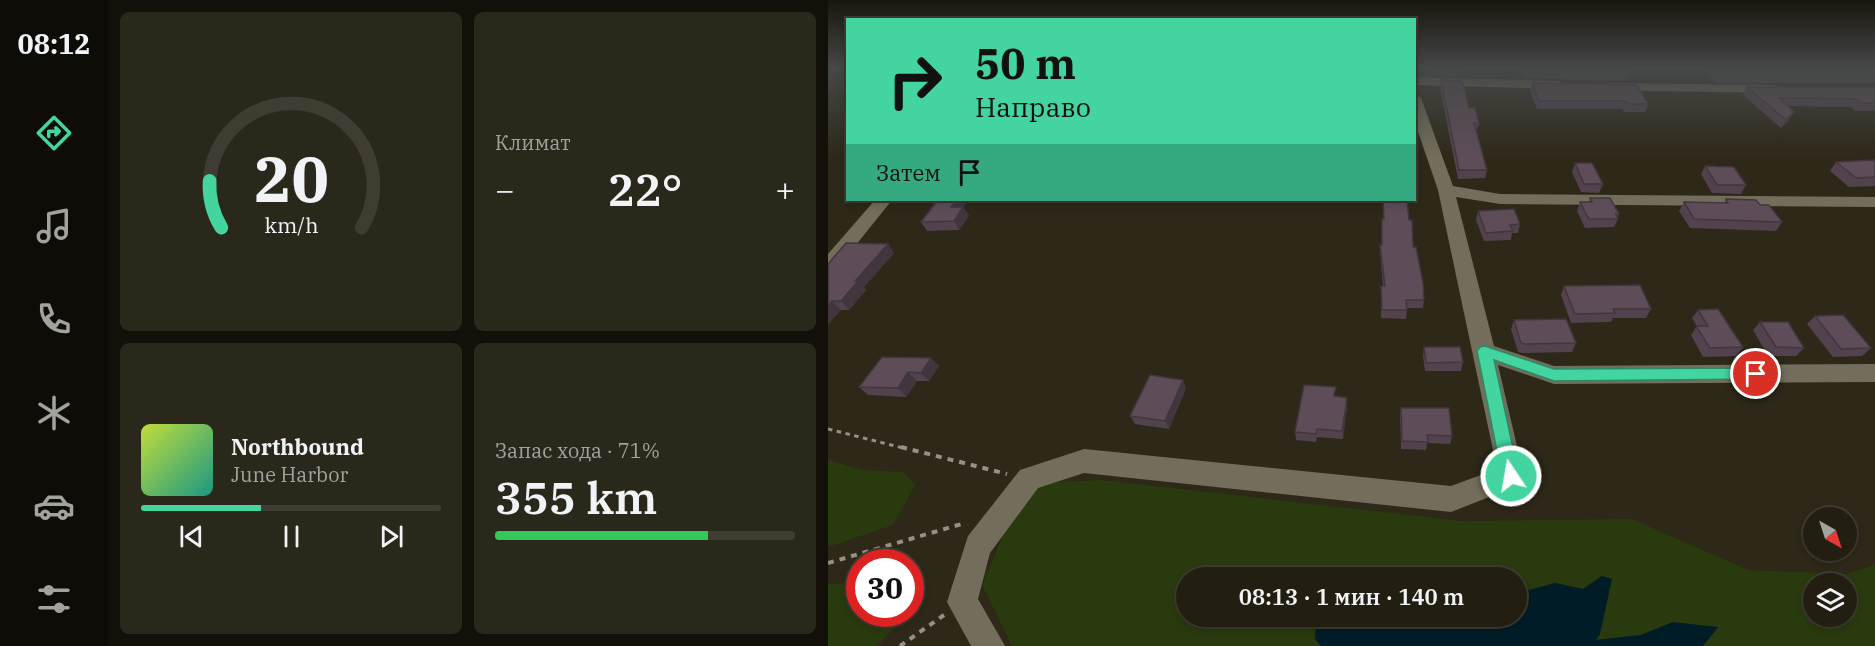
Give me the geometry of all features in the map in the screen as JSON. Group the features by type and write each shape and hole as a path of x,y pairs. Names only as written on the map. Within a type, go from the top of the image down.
{"street":[{"path":"989,646 962,602 978,546 1029,479 1084,461 1450,499 1511,476 1485,351 1446,190 1416,104"},
{"path":"1446,190 1500,199 1875,202"},
{"path":"828,266 883,201"},
{"path":"1485,351 1554,375 1875,373"}],"path":[{"path":"828,429 1029,479"},
{"path":"828,563 970,522"},
{"path":"900,646 962,602"}],"green space":[{"path":"828,460 862,470 903,472 915,485 893,525 828,547"},
{"path":"1102,480 1462,521 1632,519 1748,570 1822,573 1803,573 1803,627 1857,627 1857,573 1850,573 1875,565 1875,646 1703,646 1718,628 1673,622 1641,635 1595,640 1612,579 1602,576 1583,589 1555,583 1527,590 1527,567 1176,567 1176,627 1316,627 1315,638 1321,646 1012,646 982,585 1007,526 1036,488 1053,482"},
{"path":"846,583 846,627 895,627 877,646 828,646 828,584"}],"water":[{"path":"1602,576 1612,579 1600,634 1596,640 1641,635 1673,622 1718,627 1703,646 1321,646 1315,639 1316,627 1527,627 1527,590 1555,583 1583,589"}],"building":[{"path":"1445,98 1466,98 1469,108 1475,108 1479,124 1474,123 1487,170 1459,170"},
{"path":"1538,98 1645,98 1648,104 1627,104 1625,101 1539,101"},
{"path":"1760,98 1779,98 1794,112 1786,120"},
{"path":"1790,98 1875,98 1875,103 1861,103 1856,99"},
{"path":"1875,160 1875,177 1856,178 1836,162"},
{"path":"1575,163 1592,163 1603,184 1584,184"},
{"path":"1705,166 1734,167 1746,185 1717,185"},
{"path":"1590,198 1610,198 1619,214 1616,214 1618,219 1589,219 1580,202 1592,202"},
{"path":"1726,199 1756,200 1760,205 1769,205 1782,222 1694,219 1684,202 1728,203"},
{"path":"937,201 956,201 951,207 963,207 954,221 921,222"},
{"path":"1383,201 1407,201 1409,220 1412,220 1413,247 1416,247 1424,300 1406,300 1407,310 1382,310 1381,286 1385,286 1380,245 1382,245 1382,219 1384,219"},
{"path":"1514,209 1520,224 1510,225 1513,231 1486,233 1478,211"},
{"path":"846,243 888,244 855,281 858,281 841,301 832,301 828,306 828,264"},
{"path":"1640,285 1651,309 1613,309 1615,313 1575,314 1564,286"},
{"path":"1718,309 1743,347 1710,348 1696,326 1708,326 1698,310"},
{"path":"1843,315 1871,348 1841,349 1815,316"},
{"path":"1566,319 1576,343 1521,343 1514,320"},
{"path":"1760,322 1788,322 1804,348 1776,347"},
{"path":"1424,347 1460,347 1463,362 1426,363"},
{"path":"882,357 931,358 921,373 908,372 898,388 859,387"},
{"path":"1150,375 1183,380 1165,421 1130,416"},
{"path":"1304,385 1336,387 1334,396 1347,398 1342,431 1317,429 1316,434 1295,432"},
{"path":"1401,408 1449,408 1452,436 1427,435 1428,442 1402,441"}],"route":[{"path":"1511,476 1485,351 1554,375 1756,374"}]}
